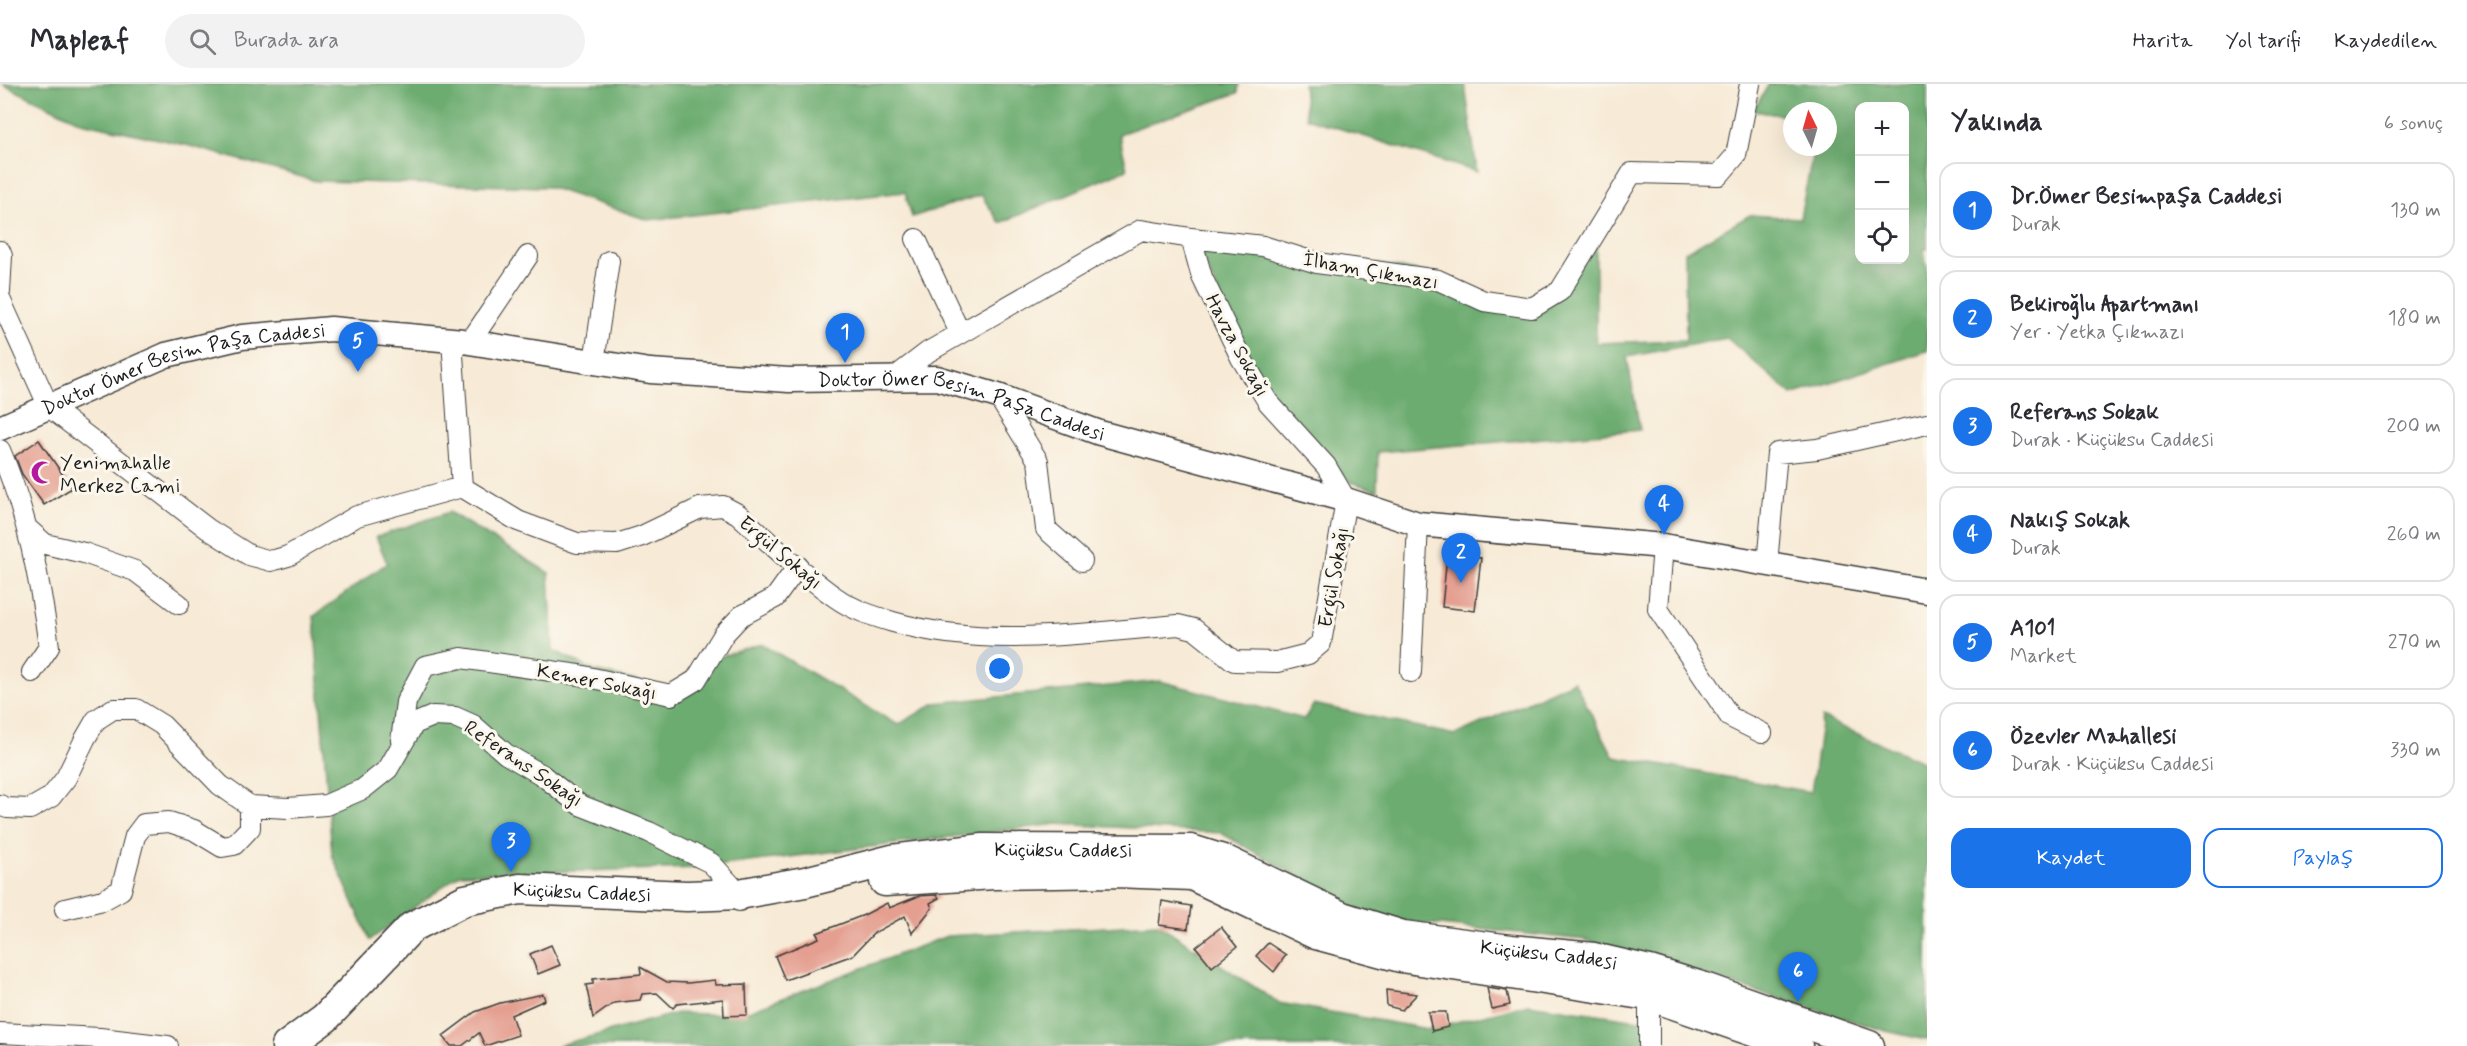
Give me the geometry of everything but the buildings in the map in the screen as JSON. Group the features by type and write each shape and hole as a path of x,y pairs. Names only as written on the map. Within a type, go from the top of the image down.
{"main road":[{"name":"Küçüksu Caddesi","path":"287,1046 325,1018 412,927 465,900 520,889 687,896 739,901 810,898 895,879 994,874 1192,875 1316,934 1401,957 1708,989 1869,1046"},
{"name":"Küçüksu Caddesi","path":"318,1046 342,1028 392,973 427,941 474,913 530,905 682,912 739,901"},
{"name":"Küçüksu Caddesi","path":"1649,983 1797,1046"}],"street":[{"name":"İlham Çıkmazı","path":"894,378 928,352 1141,230 1263,246 1317,263 1438,280 1484,301 1532,308 1560,291 1632,173 1719,175 1736,155 1750,84"},
{"name":"Havza Sokağı","path":"1191,238 1202,277 1241,358 1268,402 1326,466 1346,501"},
{"path":"916,239 960,333"},
{"path":"0,251 2,256 0,292"},
{"path":"0,299 49,407 208,529 249,555 271,561 288,556 357,516 462,487 461,341 528,256"},
{"path":"594,362 609,261"},
{"name":"Doktor Ömer Besim Paşa Caddesi","path":"0,428 166,355 242,337 332,329 461,341 650,371 789,380 937,378 998,396 1100,433 1346,501 1418,524 1663,546 1927,591"},
{"path":"998,396 1038,461 1046,529 1082,561"},
{"path":"1767,564 1778,453 1817,450 1927,424"},
{"path":"0,450 16,488 28,529 49,647 32,672"},
{"name":"Ergül Sokağı","path":"462,487 518,521 577,543 617,544 642,536 700,508 723,506 738,514 836,598 865,614 922,631 986,638 1054,637 1178,625 1194,629 1234,661 1277,662 1308,654 1321,643 1346,501"},
{"path":"1412,672 1418,524"},
{"path":"28,529 45,544 84,553 135,572 178,604"},
{"path":"1663,546 1658,609 1730,717 1762,733"},
{"name":"Kemer Sokağı","path":"401,746 406,702 425,666 461,658 579,675 671,695 696,680 724,634 741,616 775,598 798,566"},
{"path":"0,805 7,808 30,809 51,797 66,778 96,720 113,710 136,709 162,725 220,785 250,806 250,828 234,845 222,847 194,830 169,822 144,824 135,836 121,890 102,900 66,909"},
{"name":"Referans Sokağı","path":"250,806 288,808 327,805 363,789 388,769 414,724 433,716 455,717 473,725 506,754 542,775 580,805 649,832 711,863 739,901"},
{"path":"1649,983 1649,1046"},
{"path":"0,1033 100,1038 168,1046"}],"green space":[{"path":"2,84 1239,84 1238,93 1119,134 1127,169 1000,223 981,195 912,217 905,192 648,220 549,187 316,181 190,146 81,122"},
{"path":"1303,84 1465,84 1477,172 1306,118"},
{"path":"1769,84 1927,84 1927,249 1923,250 1927,267 1927,351 1792,395 1727,338 1627,357 1640,430 1378,452 1377,491 1351,482 1265,399 1190,230 1439,275 1495,302 1553,298 1596,222 1596,343 1686,340 1685,252 1750,215 1800,218 1812,156 1837,156 1837,102 1783,102 1783,116 1753,111"},
{"path":"449,512 549,573 553,650 595,671 670,689 699,663 762,644 898,725 935,703 1160,681 1304,719 1314,704 1455,735 1574,681 1614,757 1811,792 1822,718 1927,764 1927,1040 1886,1031 1586,940 1371,918 1221,833 1057,824 701,868 460,874 370,940 332,855 314,616 387,563 376,537"},
{"path":"1158,924 1279,1003 1428,1029 1528,1004 1645,1021 1648,1046 556,1046 677,1013 738,1015 947,936"}],"place":[{"name":"Dr.Ömer Besimpaşa Caddesi","path":"845,363"},
{"name":"A101","path":"358,372"},
{"name":"Yenimahalle Merkez Cami","path":"42,473"},
{"name":"Nakış Sokak","path":"1664,535"},
{"name":"Bekiroğlu Apartmanı","path":"1461,583"},
{"name":"Referans Sokak","path":"511,872"},
{"name":"Özevler Mahallesi","path":"1798,1002"}]}
